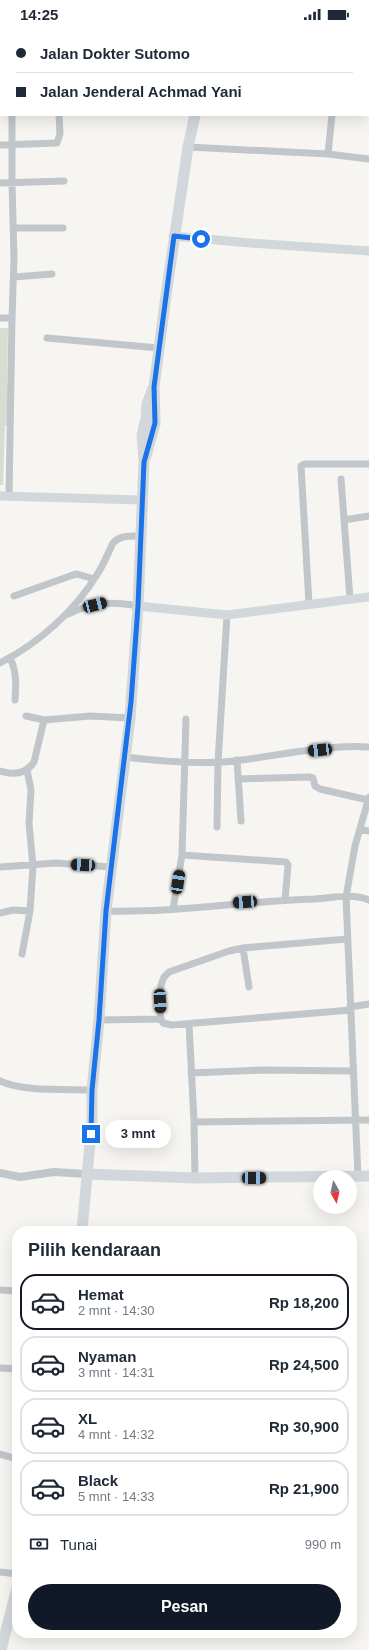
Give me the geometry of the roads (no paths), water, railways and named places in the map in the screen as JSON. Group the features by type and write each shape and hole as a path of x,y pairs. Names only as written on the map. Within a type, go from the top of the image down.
{"main road":[{"path":"82,1226 92,1121 92,1090 99,1020 106,911 130,718 138,606 144,462 150,421 147,404 154,387 174,236 188,147 195,116"},
{"path":"174,236 369,251"},
{"path":"5,496 142,500"},
{"path":"138,606 227,615 369,597"},
{"path":"87,1174 195,1178 363,1176"},
{"path":"1,1650 12,1607"}],"street":[{"path":"5,496 14,277 12,116"},
{"path":"0,145 57,143 60,137 59,116"},
{"path":"328,154 332,116"},
{"path":"188,147 218,150 328,154 369,159"},
{"path":"0,183 64,181"},
{"path":"14,228 63,228"},
{"path":"14,277 52,274"},
{"path":"0,318 12,318"},
{"path":"47,338 159,348"},
{"path":"309,604 301,466 305,464 369,464"},
{"path":"341,479 350,599"},
{"path":"344,520 369,516"},
{"path":"0,663 10,658 42,635 64,616 94,579 116,539 121,537 141,536"},
{"path":"14,596 72,575 77,574 94,579"},
{"path":"64,616 79,609 103,603 120,602 138,606"},
{"path":"217,827 218,762 227,615"},
{"path":"10,658 15,668 16,680 14,700"},
{"path":"26,716 44,720 90,716 130,718"},
{"path":"173,909 182,855 186,764 186,719"},
{"path":"0,771 14,773 22,772 27,770 34,762 44,720"},
{"path":"125,757 186,764 237,760 339,746 369,747"},
{"path":"237,760 241,822"},
{"path":"22,954 30,911 33,866 29,823 31,790 27,770"},
{"path":"238,779 309,777 313,778 315,786 320,789 369,798 353,855 346,897 356,1121 363,1176"},
{"path":"360,829 369,831"},
{"path":"182,855 286,862 288,865 285,900"},
{"path":"0,867 33,866 56,863 111,867"},
{"path":"106,911 138,912 285,900 346,897 364,898 369,900"},
{"path":"0,913 13,910 30,911"},
{"path":"347,939 243,948 186,965 166,974 161,985 161,1019 166,1024 189,1024 351,1008 369,1004"},
{"path":"243,948 249,987"},
{"path":"99,1020 161,1019"},
{"path":"189,1024 195,1178"},
{"path":"191,1073 263,1070 353,1071"},
{"path":"0,1080 6,1084 24,1087 92,1090"},
{"path":"194,1122 369,1120"},
{"path":"0,1173 20,1177 54,1172 87,1174"},
{"path":"0,1290 12,1290"},
{"path":"0,1368 12,1369"},
{"path":"0,1454 12,1458"},
{"path":"0,1572 12,1573"}]}
